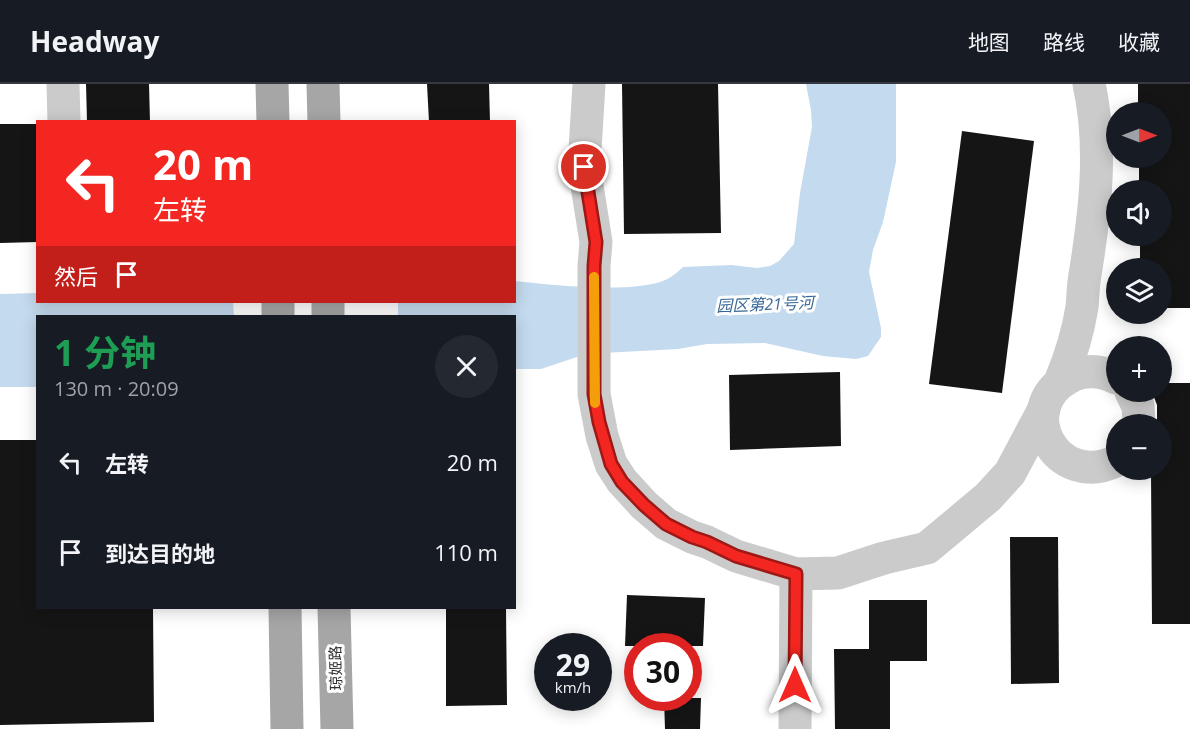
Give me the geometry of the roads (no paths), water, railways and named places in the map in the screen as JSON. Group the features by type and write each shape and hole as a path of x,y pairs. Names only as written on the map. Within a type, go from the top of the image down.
{"main road":[{"path":"272,84 273,120"},
{"path":"323,84 324,120"},
{"path":"285,609 287,729"},
{"name":"琼姬路","path":"334,609 337,729"}],"street":[{"path":"63,84 64,120"},
{"path":"589,84 584,167 596,242 594,394 600,427 611,464 622,482 666,524 736,556 796,574 838,573 884,558 927,548 988,497 1010,473 1070,358 1082,308 1095,208 1096,138 1089,84"},
{"path":"1106,373 1090,371 1074,374 1052,395 1043,424 1047,440 1056,453 1069,463 1084,468 1100,468 1106,465"},
{"path":"795,729 796,574"}],"water":[{"name":"园区第21号河","path":"806,84 896,84 896,162 869,272 881,337 868,356 856,359 823,356 765,343 707,344 678,349 602,353 580,356 541,369 516,369 516,315 36,315 36,387 0,387 0,294 36,293 36,303 516,303 516,281 588,287 628,287 660,282 683,267 731,265 757,268 770,266 779,261 794,244 800,193 812,127"}]}
